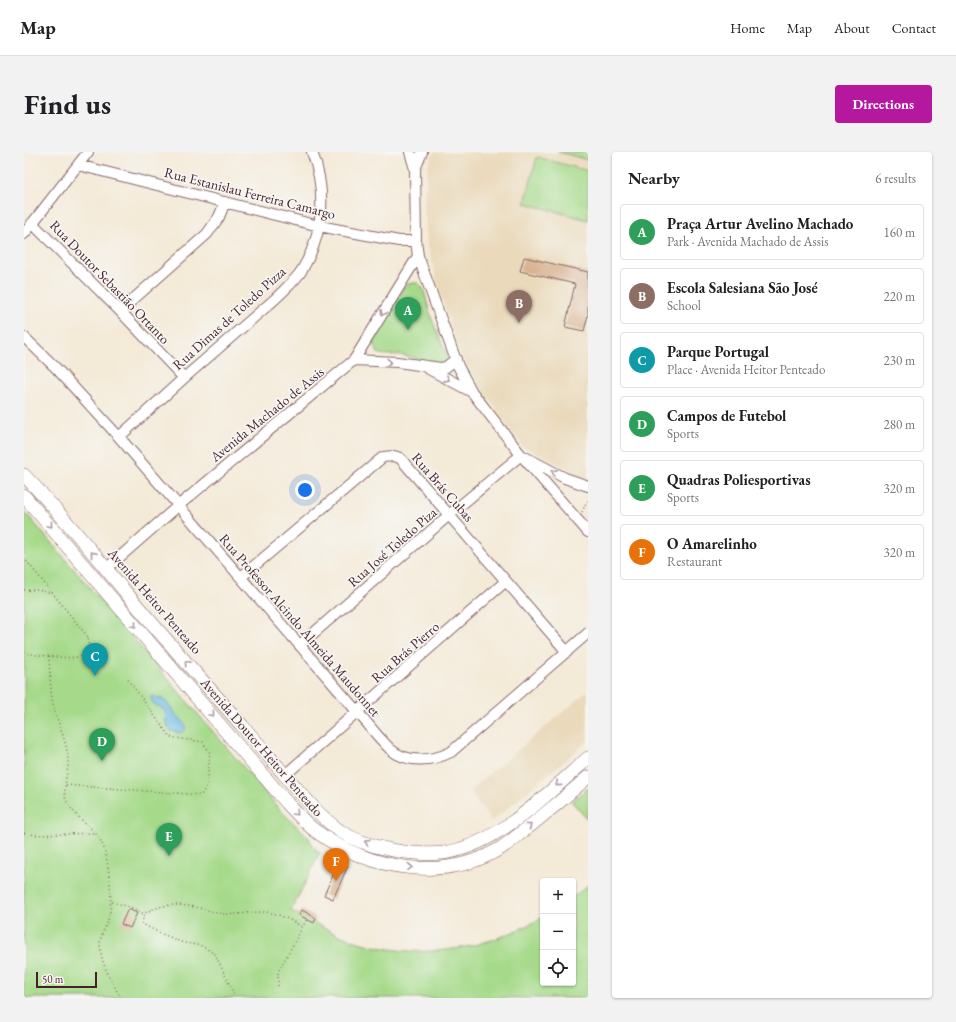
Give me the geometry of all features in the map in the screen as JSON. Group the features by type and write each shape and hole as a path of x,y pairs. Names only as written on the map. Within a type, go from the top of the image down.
{"main road":[{"name":"Avenida Heitor Penteado","path":"24,475 72,528 171,646 281,771"},
{"name":"Avenida Doutor Heitor Penteado","path":"24,496 287,803 316,832 357,856 380,863 402,867 423,868 457,865 475,861 501,848 588,777"},
{"name":"Avenida Doutor Heitor Penteado","path":"281,771 312,807 328,822 343,832 359,840 386,849 428,854 464,848 483,841 500,831 524,813 588,758"}],"street":[{"path":"24,234 88,152"},
{"name":"Rua Dimas de Toledo Pizza","path":"119,436 290,285 302,270 312,249 319,226 322,205 321,182 312,152"},
{"path":"410,152 415,168 416,241 418,256 456,359 472,392 521,455 588,532"},
{"path":"415,168 422,152"},
{"name":"Rua Estanislau Ferreira Camargo","path":"78,165 319,226 399,241 416,241"},
{"path":"120,311 208,234 219,216 225,202"},
{"name":"Rua Doutor Sebastião Ortanto","path":"32,223 120,311 184,378"},
{"name":"Avenida Machado de Assis","path":"106,569 178,506 354,360 418,256"},
{"name":"Rua Professor Alcindo Almeida Maudonnet","path":"24,337 56,368 119,436 357,712 390,749 399,755 420,760 443,756 452,752 588,633"},
{"path":"354,360 397,362 423,367 446,367 456,359"},
{"path":"423,367 472,392"},
{"path":"521,455 565,478 588,486"},
{"name":"Rua José Toledo Piza","path":"300,645 449,515 521,455"},
{"name":"Rua Brás Cubas","path":"241,577 383,457 394,456 400,458 567,652"},
{"name":"Rua Brás Pierro","path":"281,771 357,712 506,582"}],"path":[{"path":"24,558 88,637 89,645 86,652 80,656 49,656 24,653"},
{"path":"24,590 37,590 53,594"},
{"path":"49,656 53,704 67,748 68,761 65,793 67,803 101,840 104,848 111,902 109,918 102,934 100,944 104,966 120,998"},
{"path":"66,785 201,795 207,786 210,753 203,742 170,737 128,678"},
{"path":"24,833 36,835 95,833"},
{"path":"111,902 133,908 144,914"},
{"path":"144,914 157,907 172,905 227,914 261,912 284,917 303,927"},
{"path":"144,914 142,924 181,942 202,946 215,954 234,994"},
{"path":"278,986 278,972 307,919"}],"shaded area":[{"path":"434,152 588,152 588,479 522,446 482,389 459,352 440,294 427,241 424,204 428,166"},
{"path":"588,691 588,741 491,822 470,790"}],"green space":[{"path":"558,152 588,152 588,160"},
{"path":"537,157 588,171 588,220 525,203"},
{"path":"418,283 423,288 432,320 448,358 447,361 440,365 405,356 381,354 378,353 374,347 374,340 403,288 408,284"},
{"path":"24,511 281,811 309,838 312,846 320,853 291,911 349,939 374,946 399,950 424,951 448,950 473,945 520,929 540,919 540,986 576,986 576,895 588,885 588,998 24,998"},
{"path":"588,788 588,820 572,802"}],"water":[{"path":"151,696 164,699 177,716 184,722 186,727 184,731 180,733 171,731 166,723 165,712 153,703"}],"building":[{"path":"524,257 588,272 588,315 584,331 565,327 575,284 520,271"},
{"path":"339,862 348,866 333,899 324,895"},
{"path":"128,909 137,913 130,928 121,924"},
{"path":"302,910 316,918 314,923 299,915"}],"place":[{"name":"Escola Salesiana São José","path":"519,323"},
{"name":"Praça Artur Avelino Machado","path":"408,330"},
{"name":"Parque Portugal","path":"95,676"},
{"name":"Campos de Futebol","path":"102,761"},
{"name":"Quadras Poliesportivas","path":"169,856"},
{"name":"O Amarelinho","path":"336,881"}]}
